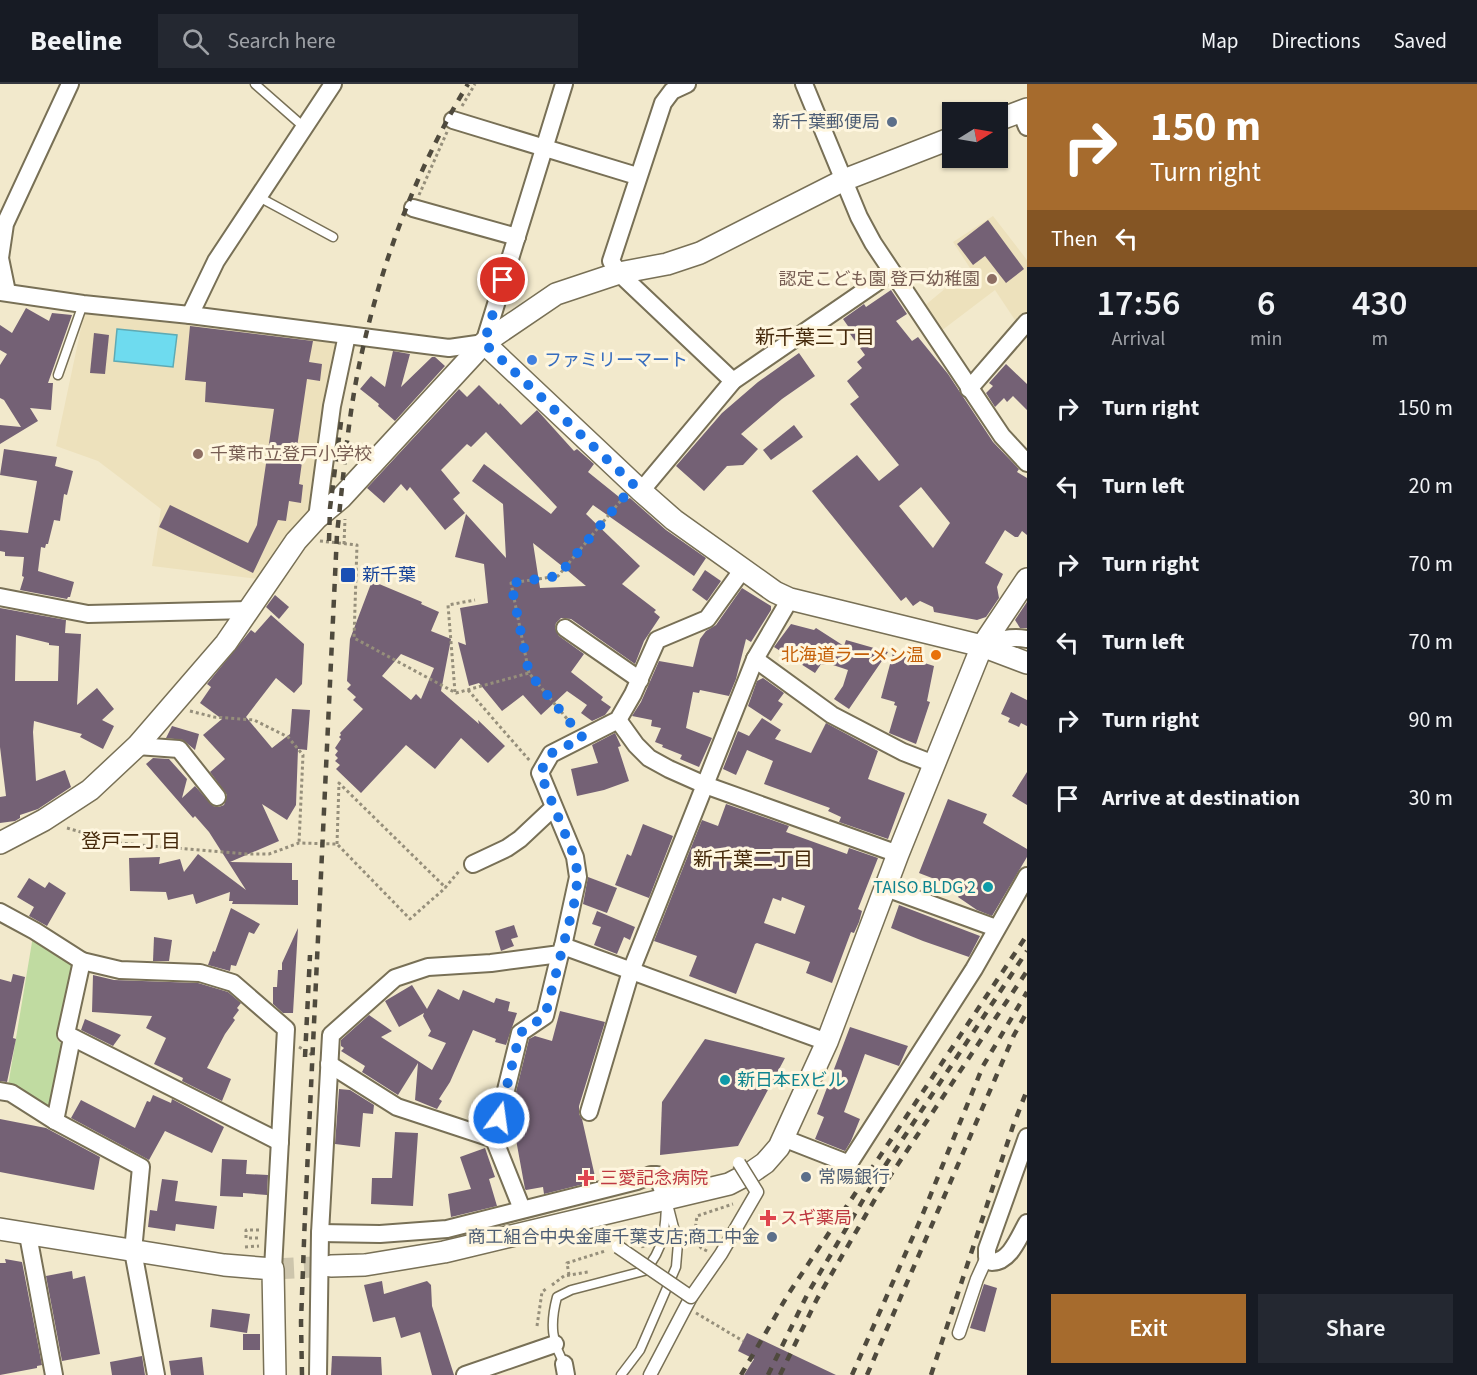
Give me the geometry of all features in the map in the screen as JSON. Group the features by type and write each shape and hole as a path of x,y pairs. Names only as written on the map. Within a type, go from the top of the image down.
{"street":[{"path":"70,84 5,224 0,258 2,295 190,315 449,348 484,343"},
{"path":"190,315 216,261 333,84"},
{"path":"484,343 564,84"},
{"path":"804,84 859,217 873,243 969,389 1002,436 1027,463"},
{"path":"677,86 663,103 610,261 619,273 733,381"},
{"path":"1008,119 1025,116"},
{"path":"453,120 637,176"},
{"path":"0,843 42,821 90,790 137,746 226,643 298,539 317,518 341,498 484,343 556,294 619,273 667,264 700,253 844,180 942,142"},
{"path":"413,208 517,237"},
{"path":"637,488 733,381 892,272"},
{"path":"969,389 1027,322"},
{"path":"317,518 332,406 347,335"},
{"path":"484,343 637,488 674,520 759,582 790,599 982,646 1027,663"},
{"path":"522,1209 494,1139 520,1033 545,1016 578,877 575,858 540,773 550,754 618,720 640,680 657,640 707,619 743,569"},
{"path":"331,1266 365,1265 444,1252 729,1184 765,1162 783,1138 827,1042 898,854 982,646 1027,579"},
{"path":"0,597 88,614 249,610"},
{"path":"589,1112 631,971 755,659 790,599"},
{"path":"565,628 640,680"},
{"path":"982,646 998,639 1014,637 1027,639"},
{"path":"755,659 832,715 903,752 934,764"},
{"path":"618,720 636,745 649,758 705,786 898,854"},
{"path":"137,746 179,749 217,797"},
{"path":"473,864 507,848 520,839 553,808"},
{"path":"783,1138 847,1163 850,1162 974,969 1027,876"},
{"path":"886,888 996,928"},
{"path":"0,912 82,961 120,970 200,973 233,983 286,1029 280,1142 270,1234 275,1375"},
{"path":"318,1375 320,1233 331,1035 395,978 428,967 491,963 562,950 631,971 827,1042"},
{"path":"82,961 66,1034 280,1142"},
{"path":"55,1121 72,1038"},
{"path":"329,1064 397,1107 494,1139"},
{"path":"0,1091 11,1093 55,1121 141,1167 133,1251 156,1375"},
{"path":"959,1333 1027,1137"},
{"path":"650,1375 691,1298 721,1254 757,1192 740,1163"},
{"path":"320,1233 380,1234 447,1229 637,1181 651,1175 657,1175 666,1199"},
{"path":"987,1257 992,1262 999,1262 1006,1258 1027,1223"},
{"path":"0,1229 224,1265 273,1269"},
{"path":"28,1235 54,1375"},
{"path":"618,1247 691,1298"},
{"path":"465,1375 555,1344"}],"lane":[{"path":"255,84 305,128"},
{"path":"257,196 333,237"},
{"path":"58,375 83,304"},
{"path":"568,1371 555,1344 552,1324 557,1297 571,1290 644,1271 658,1251 666,1228 666,1199"},
{"path":"621,1375 640,1350 676,1267 678,1243 666,1199"}],"path":[{"path":"413,208 453,120 475,84"},
{"path":"583,738 529,673 511,583 558,576 637,488"},
{"path":"298,539 357,545 354,638 455,692 529,673"},
{"path":"455,692 448,605 475,600"},
{"path":"468,690 540,773"},
{"path":"171,706 214,717 254,720 288,737 303,755 299,843"},
{"path":"337,844 339,783 446,888"},
{"path":"42,821 118,843 246,854 269,854 299,843 337,844 410,919 446,888 464,866 473,864"},
{"path":"286,1040 329,1064"},
{"path":"246,1230 270,1234 246,1238 246,1230"},
{"path":"569,1275 567,1263 618,1247"},
{"path":"692,1311 743,1341"}],"shaded area":[{"name":"認定こども園 登戸幼稚園","path":"993,216 1027,260 1027,313 1017,323 995,290 941,331 923,307 970,268 953,242"},
{"name":"千葉市立登戸小学校","path":"84,314 334,340 338,345 308,515 258,579 152,566 161,509 98,461 56,446"}],"green space":[{"path":"33,936 71,958 72,965 58,1041 65,1046 51,1113 8,1086"}],"water":[{"path":"117,329 177,335 173,367 114,361"}],"building":[{"path":"988,220 1024,269 1006,283 985,256 973,265 957,244"},
{"path":"891,290 907,314 896,321 912,341 918,337 948,374 993,442 1019,469 1017,472 1027,478 1027,535 1022,531 1018,537 1015,537 1005,530 985,563 1003,574 997,587 999,598 986,617 977,620 934,612 933,607 920,601 913,606 906,597 901,601 812,491 857,455 879,481 899,465 850,404 859,397 847,381 862,368 857,362 865,355 848,331 850,329 843,319 864,304 866,307","holes":["921,487 950,523 933,548 899,506"]},
{"path":"26,308 49,321 52,313 72,315 48,383 53,383 51,410 30,408 38,421 0,444 0,425 21,427 4,400 0,398 0,365 7,354 0,350 0,325 12,333"},
{"path":"190,326 313,341 309,362 322,364 320,381 307,379 295,461 302,462 299,484 303,485 301,503 289,501 286,521 278,520 253,573 159,527 170,505 248,543 257,525 274,409 205,402 206,382 185,380"},
{"path":"94,333 109,335 105,374 90,373"},
{"path":"393,351 410,354 401,387 432,357 445,366 395,421 360,389 371,376 385,387"},
{"path":"799,353 815,376 782,399 741,434 758,449 743,465 727,466 704,491 676,466 722,413 758,382"},
{"path":"1006,364 1027,384 1027,410 1013,396 1007,402 1004,398 995,407 986,393 993,386 989,383"},
{"path":"479,385 521,425 537,410 574,451 577,449 594,464 588,472 624,501 630,498 666,530 706,558 694,576 593,505 586,514 640,566 622,584 656,610 654,612 660,617 644,641 635,664 571,619 561,618 556,623 555,628 559,636 584,654 571,672 603,697 601,700 611,707 605,715 592,721 581,713 587,705 567,691 541,715 523,695 502,711 479,683 469,686 458,642 466,645 460,608 488,603 484,564 455,557 466,514 506,558 503,504 472,481 484,464 551,514 557,507 486,432 471,447 467,444 441,470 460,493 453,499 465,513 445,530 410,487 407,491 401,484 384,503 367,488 459,389 467,397","holes":["533,543 586,586 540,588"]},
{"path":"794,425 803,437 771,460 763,450"},
{"path":"4,449 57,457 55,466 73,471 67,495 64,494 60,521 54,520 48,544 45,548 41,547 38,571 74,582 70,597 67,599 20,590 24,577 22,576 24,557 5,556 5,552 0,551 0,530 28,533 37,481 0,475"},
{"path":"705,570 721,581 707,601 692,590"},
{"path":"372,581 422,602 421,604 439,612 431,631 451,639 441,691 479,724 478,720 505,746 488,763 461,738 435,769 406,745 361,793 336,769 340,765 335,761 338,758 335,755 338,751 335,748 341,739 340,733 363,709 353,700 356,697 347,689 351,685 347,681 350,639","holes":["401,654 434,668 421,699 416,694 411,700 382,676"]},
{"path":"742,588 771,606 771,610 751,642 746,639 736,679 729,696 700,690 699,693 693,692 686,728 712,738 699,767 680,759 682,755 655,742 661,728 651,726 652,720 632,716 641,702 659,661 693,667 700,639 706,631 716,625"},
{"path":"275,595 289,607 279,619 266,607"},
{"path":"1027,602 1027,628 1020,628 1015,620"},
{"path":"0,608 66,620 65,633 81,634 77,705 97,688 114,709 102,720 114,726 103,749 80,737 82,734 34,721 36,781 65,770 71,787 38,809 20,815 20,818 15,821 0,823 0,797 6,796 0,747","holes":["16,635 49,643 49,645 59,646 58,681 15,681"]},
{"path":"271,615 304,644 302,684 294,693 276,678 246,717 272,748 290,734 292,709 310,710 307,750 298,749 296,805 287,820 262,804 279,841 230,862 292,863 292,880 298,880 298,905 232,904 233,901 229,901 230,892 196,904 193,894 168,900 166,892 130,891 129,858 160,857 159,864 180,859 184,872 198,854 246,890 209,832 195,816 193,818 146,764 153,758 169,759 187,779 182,798 195,786 213,806 224,805 227,795 210,772 225,759 203,735 222,719 200,703 211,687 207,684 251,630 255,633"},
{"path":"791,624 814,630 816,628 844,646 846,640 888,652 849,709 834,699 843,686 848,670 827,663 826,665 821,664 815,673 774,647"},
{"path":"893,653 934,666 927,701 930,702 916,744 889,733 897,706 894,705 895,702 881,698"},
{"path":"763,678 784,693 778,701 783,704 771,721 748,706 757,681"},
{"path":"1011,692 1027,700 1027,726 1021,723 1019,727 1008,722 1010,718 1001,714"},
{"path":"762,718 781,730 775,739 811,753 826,723 878,751 868,779 905,793 888,839 839,822 841,817 828,811 830,808 764,784 773,761 747,750 736,775 723,769 738,731 749,736"},
{"path":"172,726 199,734 195,750 183,740 166,738"},
{"path":"615,733 621,746 618,747 629,781 577,796 571,769 598,763 592,745"},
{"path":"1027,772 1027,805 1012,796"},
{"path":"948,799 987,814 983,823 1027,849 1027,857 992,916 977,910 958,897 963,890 919,873"},
{"path":"726,804 789,826 786,832 847,854 849,848 878,858 858,909 862,911 859,922 854,933 851,932 832,983 806,973 810,962 757,943 736,994 689,976 697,956 654,941 702,820 718,826","holes":["782,897 805,906 795,934 764,923 773,898 781,901"]},
{"path":"643,824 673,836 649,898 615,885 627,854 631,856"},
{"path":"588,877 617,888 607,913 583,904"},
{"path":"29,878 45,888 49,882 66,893 47,926 29,916 34,907 17,897"},
{"path":"899,905 980,936 969,957 891,928"},
{"path":"231,908 260,924 254,934 249,932 236,966 231,965 230,971 208,965"},
{"path":"597,911 635,927 630,940 624,937 617,954 594,945 601,927 592,924"},
{"path":"514,925 518,937 511,939 514,946 501,951 495,931"},
{"path":"298,928 293,1013 283,1013 273,1004 273,987 277,987 278,970 282,970 282,963"},
{"path":"154,937 172,940 169,961 153,961"},
{"path":"13,974 25,977 7,1082 0,1081 0,979 11,982"},
{"path":"93,975 114,980 198,983 228,992 241,1003 233,1018 235,1020 207,1068 231,1079 222,1101 154,1064 166,1038 146,1028 152,1016 92,1012"},
{"path":"412,985 427,1009 438,989 459,1000 463,990 494,1003 496,998 510,1002 508,1011 517,1013 506,1045 495,1042 496,1039 473,1030 450,1082 439,1099 442,1101 437,1109 415,1100 418,1063 398,1095 362,1072 365,1066 341,1051 344,1048 341,1046 341,1040 369,1015 392,1031 381,1037 432,1070 446,1043 428,1036 431,1031 423,1016 424,1013 399,1027 385,1001"},
{"path":"560,1011 605,1022 579,1106 596,1181 544,1194 543,1187 525,1189 511,1112 529,1039 535,1036 552,1041"},
{"path":"85,1019 121,1035 113,1046 81,1030"},
{"path":"850,1027 908,1046 899,1066 865,1054 844,1112 860,1119 845,1151 815,1139 824,1117 817,1114"},
{"name":"新日本EXビル","path":"705,1039 785,1058 738,1146 660,1155 662,1102"},
{"path":"339,1089 350,1090 374,1105 373,1114 363,1113 360,1147 335,1144"},
{"path":"153,1095 171,1103 172,1099 224,1127 212,1153 165,1131 149,1160 71,1118 81,1100 135,1128 147,1101 150,1102"},
{"path":"0,1119 46,1128 100,1157 94,1190 0,1172"},
{"path":"395,1132 418,1133 413,1206 371,1204 372,1178 392,1178"},
{"path":"485,1148 495,1177 489,1179 497,1206 451,1217 448,1194 471,1189 460,1157"},
{"path":"222,1159 247,1160 246,1174 268,1175 267,1195 243,1193 243,1197 220,1196"},
{"path":"162,1179 178,1181 175,1201 217,1206 214,1229 176,1224 175,1231 148,1227 150,1210 157,1211"},
{"path":"5,1259 22,1262 42,1365 0,1375 0,1263 6,1263"},
{"path":"72,1271 73,1279 85,1276 100,1354 62,1361 46,1276"},
{"path":"382,1281 384,1294 427,1281 431,1285 432,1306 454,1375 432,1375 420,1332 401,1338 395,1317 373,1322 364,1285"},
{"path":"984,1284 997,1288 985,1332 970,1328"},
{"path":"212,1309 250,1314 247,1333 210,1327"},
{"path":"747,1333 836,1375 744,1375 754,1359 738,1351"},
{"path":"243,1334 260,1334 260,1350 243,1350"},
{"path":"142,1356 145,1375 112,1375 110,1362"},
{"path":"332,1356 381,1357 382,1375 331,1375"},
{"path":"202,1357 204,1375 171,1375 169,1361"}],"tunnel":[{"path":"273,1269 331,1266"}],"railway":[{"path":"302,1375 301,1322 305,1215 337,534 348,435 365,338 387,262 414,188 468,84"},
{"path":"329,541 330,508 341,422"},
{"path":"741,1375 789,1293 1027,935"},
{"path":"768,1375 808,1293 869,1190 1027,951"},
{"path":"305,1057 310,955"},
{"path":"780,1375 817,1299 878,1194 1027,971"},
{"path":"852,1375 922,1216 983,1066 1027,992"},
{"path":"867,1375 1014,1035 1027,1012"},
{"path":"931,1375 1027,1090"}],"place":[{"name":"新千葉郵便局","path":"892,122"},
{"name":"認定こども園 登戸幼稚園","path":"992,279"},
{"name":"ファミリーマート","path":"532,360"},
{"name":"千葉市立登戸小学校","path":"198,454"},
{"name":"新千葉","path":"348,575"},
{"name":"北海道ラーメン温","path":"936,655"},
{"name":"TAISO BLDG 2","path":"988,887"},
{"name":"新日本EXビル","path":"725,1080"},
{"name":"常陽銀行","path":"806,1177"},
{"name":"三愛記念病院","path":"586,1178"},
{"name":"スギ薬局","path":"768,1218"},
{"name":"商工組合中央金庫千葉支店;商工中金","path":"772,1237"}],"district":[{"name":"新千葉三丁目","path":"815,338"},
{"name":"登戸二丁目","path":"131,842"},
{"name":"新千葉二丁目","path":"753,860"}],"route":[{"path":"499,1118 520,1033 545,1016 574,904 578,877 575,858 540,773 550,754 583,738 529,673 511,583 558,576 634,485 484,343 503,280"}]}
